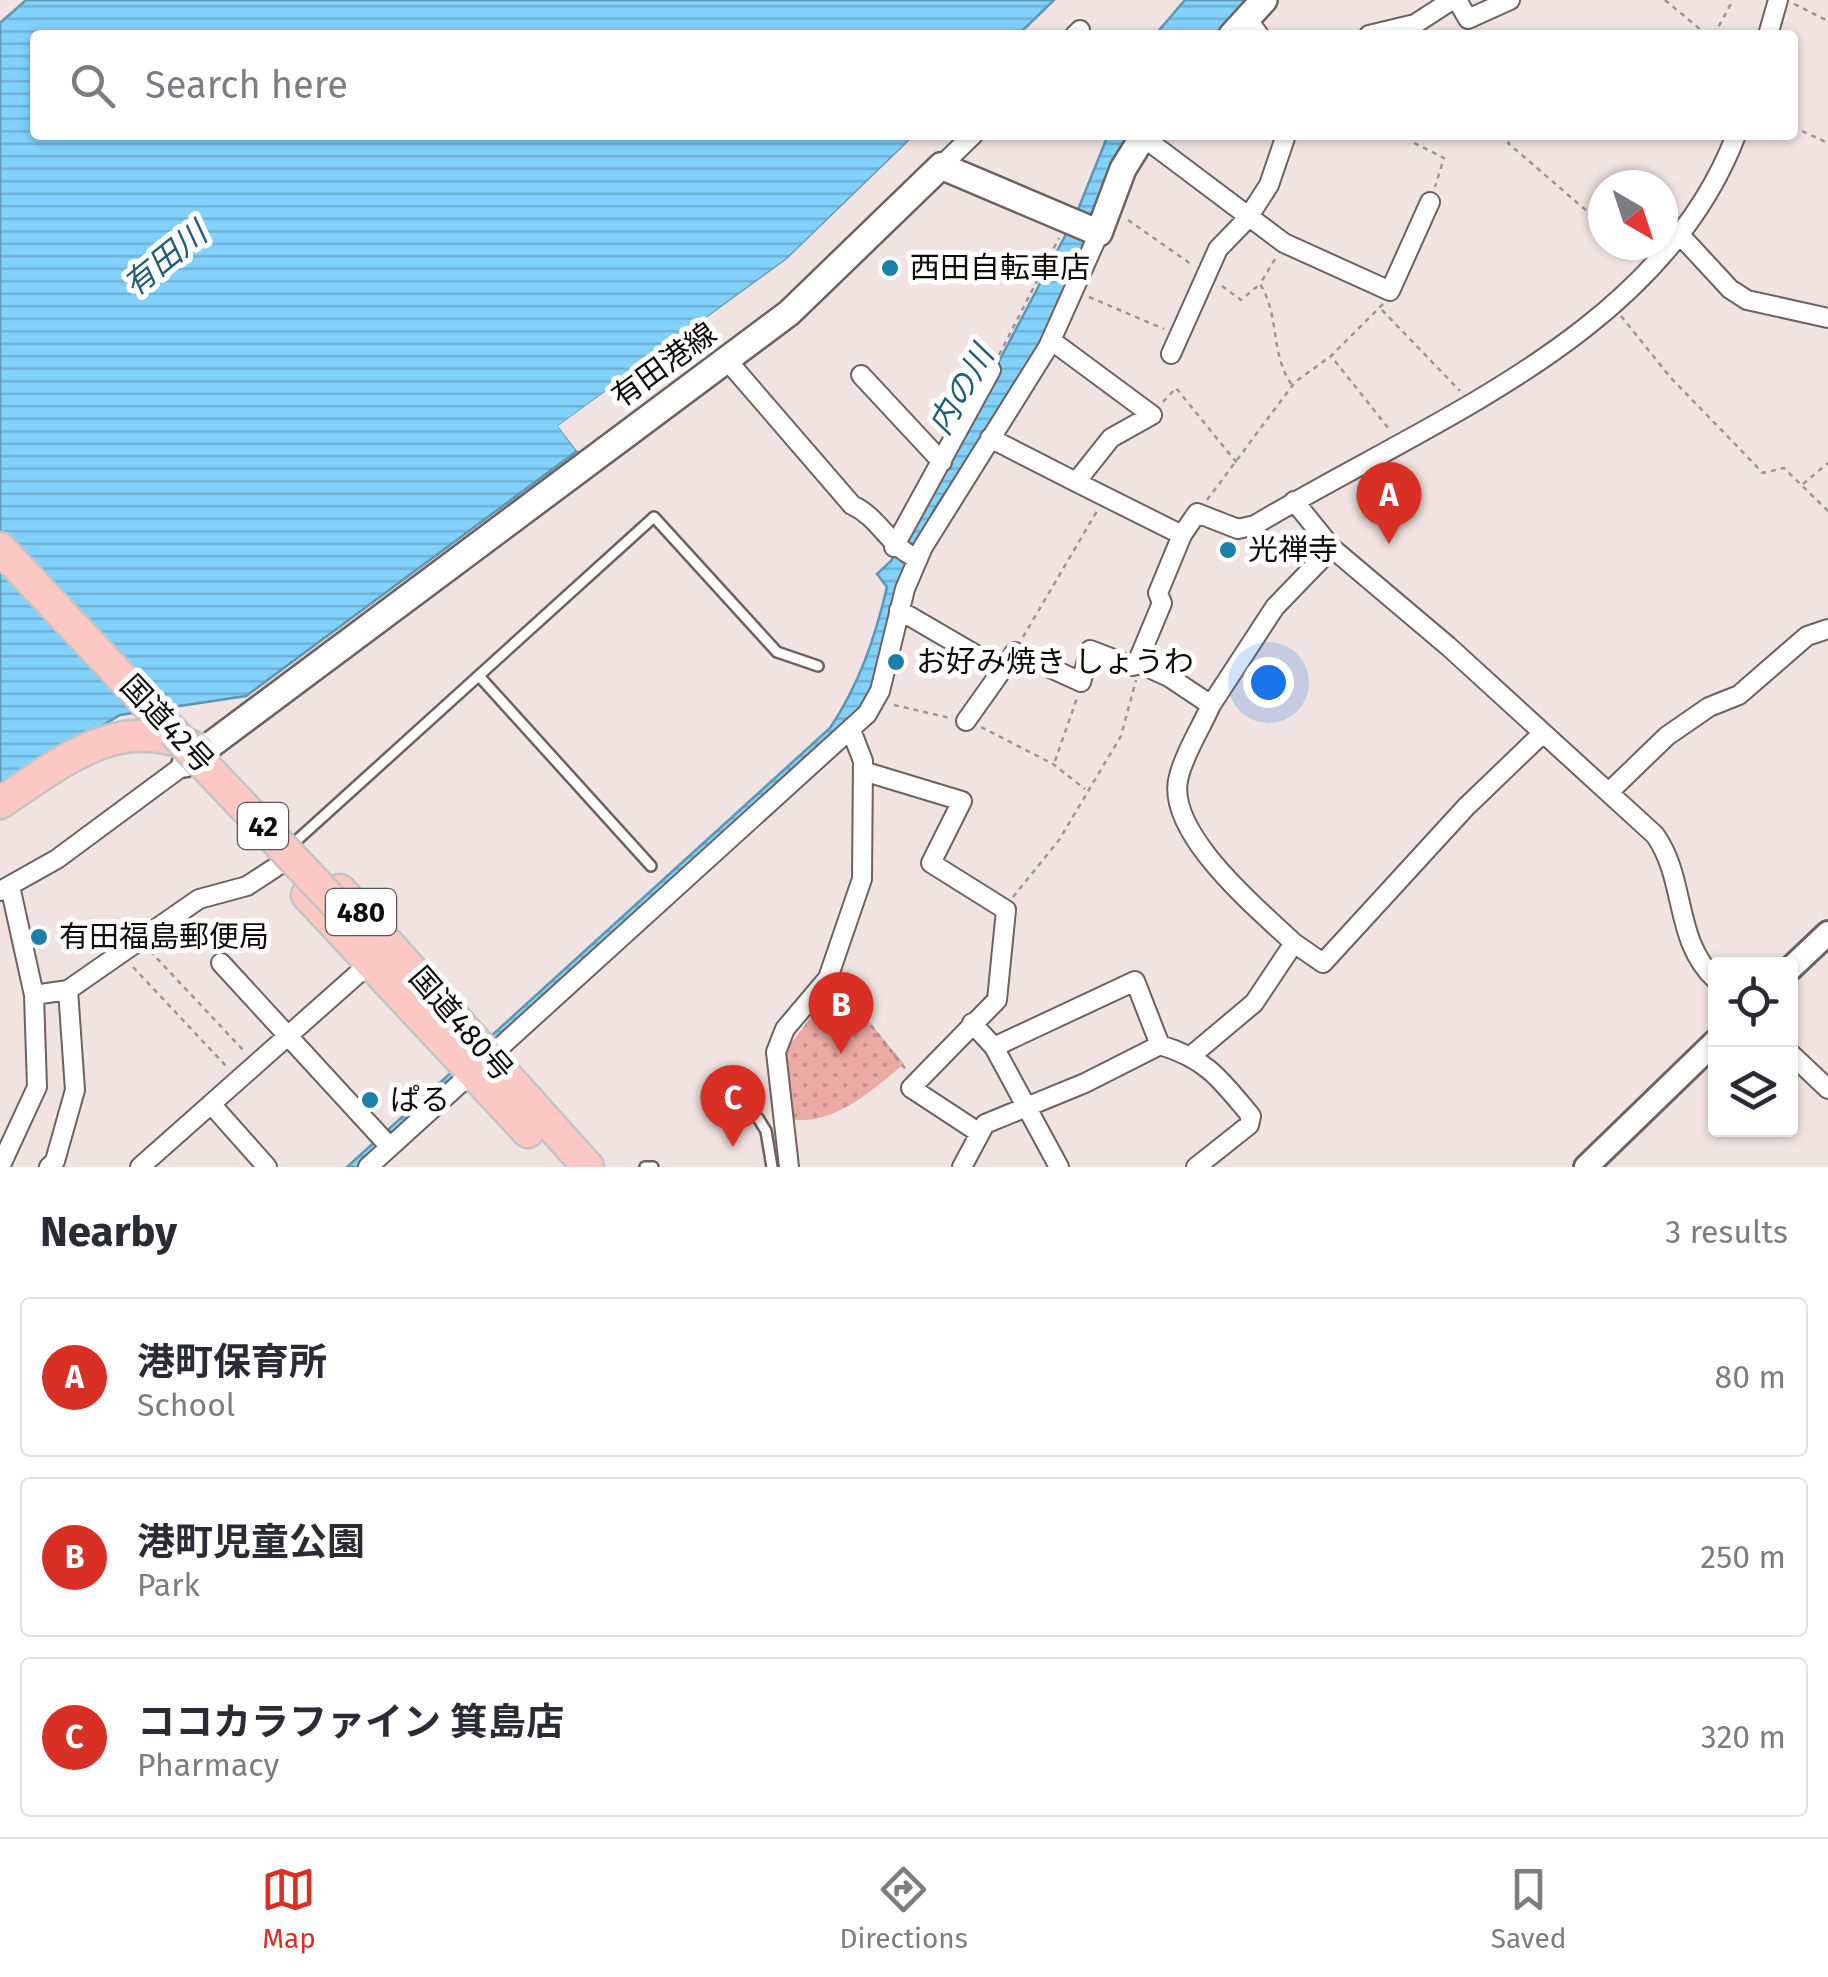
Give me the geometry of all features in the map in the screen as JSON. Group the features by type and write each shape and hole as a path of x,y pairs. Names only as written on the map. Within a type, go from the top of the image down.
{"highway":[{"name":"国道42号","path":"0,548 352,920 576,1167"},
{"name":"国道480号","path":"0,802 115,736 146,734 194,758 224,766 283,855 370,963 588,1167"},
{"name":"国道480号","path":"283,855 482,1064 561,1167"}],"main road":[{"path":"941,166 1082,227 1109,207 1122,170 1141,140"},
{"name":"有田港線","path":"194,758 816,290 941,166"}],"street":[{"path":"1390,30 1416,24 1454,0 1468,20 1510,0"},
{"path":"1769,30 1778,0"},
{"path":"941,166 968,140"},
{"path":"1149,140 1247,219 1284,243 1390,290 1430,202"},
{"path":"1171,354 1218,249 1247,219 1269,184 1284,140"},
{"path":"1138,664 1182,535 1197,513 1244,529 1402,446 1542,360 1650,269 1680,235 1700,206 1733,140"},
{"path":"368,1167 851,730 876,700 916,558 1052,340 1074,292 1082,227"},
{"path":"1680,235 1730,289 1747,300 1828,318"},
{"path":"1052,340 1152,415 1112,438 1076,482"},
{"path":"726,360 852,504 866,512 895,547 916,558"},
{"path":"895,547 991,370"},
{"path":"861,375 942,462"},
{"path":"990,438 1182,535"},
{"path":"1294,501 1332,548 1543,733 1662,845 1694,956 1708,971"},
{"path":"1332,548 1275,607 1211,705 1178,776 1183,815 1208,856 1294,943 1323,963 1466,806 1543,733"},
{"path":"899,610 1002,670"},
{"path":"1608,792 1668,736 1709,708 1739,695 1807,636 1828,629"},
{"path":"966,721 1015,652 1081,682 1090,650 1169,676 1211,705"},
{"path":"789,1167 776,1052 786,1029 828,978 862,880 862,752 851,730"},
{"path":"0,1167 37,1086 34,996 5,889 57,859 194,758"},
{"path":"863,771 962,801 931,863 1006,910 997,1000 911,1088 978,1132"},
{"path":"34,996 68,990 199,899 247,886 283,855"},
{"path":"1798,961 1828,933"},
{"path":"1192,1055 1254,1003 1294,943"},
{"path":"140,1167 370,963"},
{"path":"221,964 390,1147"},
{"path":"994,1047 1135,981 1160,1045"},
{"path":"57,1165 74,1090 68,990"},
{"path":"972,1023 994,1047 1059,1167"},
{"path":"962,1167 985,1124 1026,1109 1160,1045 1192,1055 1218,1076 1251,1116 1249,1125 1196,1167"},
{"path":"1586,1167 1711,1047"},
{"path":"1798,1061 1828,1089"},
{"path":"210,1104 267,1167"}],"lane":[{"path":"283,855 654,517 777,652 818,666"},
{"path":"479,676 651,866"},
{"path":"714,1110 727,1107 758,1118 766,1131 772,1167"},
{"path":"644,1167 653,1167"}],"path":[{"path":"1664,0 1701,30"},
{"path":"1717,30 1732,0"},
{"path":"1787,0 1828,21"},
{"path":"1798,129 1828,142"},
{"path":"1416,140 1414,143 1444,158 1430,202"},
{"path":"1512,140 1508,144 1588,212"},
{"path":"1109,207 1242,300 1260,284 1284,243"},
{"path":"991,370 1082,227"},
{"path":"1260,284 1274,308 1279,360 1292,386"},
{"path":"1197,513 1292,386 1331,356 1380,308 1390,290"},
{"path":"1074,292 1179,336"},
{"path":"1610,303 1670,378 1763,474 1784,468 1828,512"},
{"path":"1380,308 1471,403"},
{"path":"1331,356 1402,446"},
{"path":"1152,415 1176,388 1237,463"},
{"path":"1803,484 1828,463"},
{"path":"1015,652 1106,497"},
{"path":"1006,910 1060,840 1120,736 1138,664"},
{"path":"1053,764 1070,725 1081,682"},
{"path":"876,700 966,721 1053,764 1086,790"},
{"path":"141,942 256,1063"},
{"path":"122,955 238,1079"},
{"path":"828,978 850,996 916,1084"}],"shaded area":[{"path":"837,983 904,1064 836,1112 820,1118 788,1119 786,1050"}],"water":[{"name":"有田川","path":"26,0 1054,0 1023,30 30,30 30,140 910,140 787,259 559,426 577,451 246,696 120,715 0,788 0,23"},
{"path":"1185,0 1247,0 1220,30 1159,30"},
{"path":"1106,140 1133,140 1044,342 934,510 902,574 874,689 851,720 363,1167 347,1167 830,728 858,678 877,624 887,587 877,574 891,561 915,521 1075,217"}],"pier":[{"path":"910,140 916,140 790,263 565,427 581,448 577,451 558,426 787,259"}],"place":[{"name":"西田自転車店","path":"890,268"},
{"name":"港町保育所","path":"1389,544"},
{"name":"光禅寺","path":"1228,550"},
{"name":"お好み焼き しょうわ","path":"896,662"},
{"name":"有田福島郵便局","path":"39,937"},
{"name":"港町児童公園","path":"841,1054"},
{"name":"ぱる","path":"370,1100"},
{"name":"ココカラファイン 箕島店","path":"733,1147"}],"water label":[{"name":"内の川","path":"961,390"}]}
